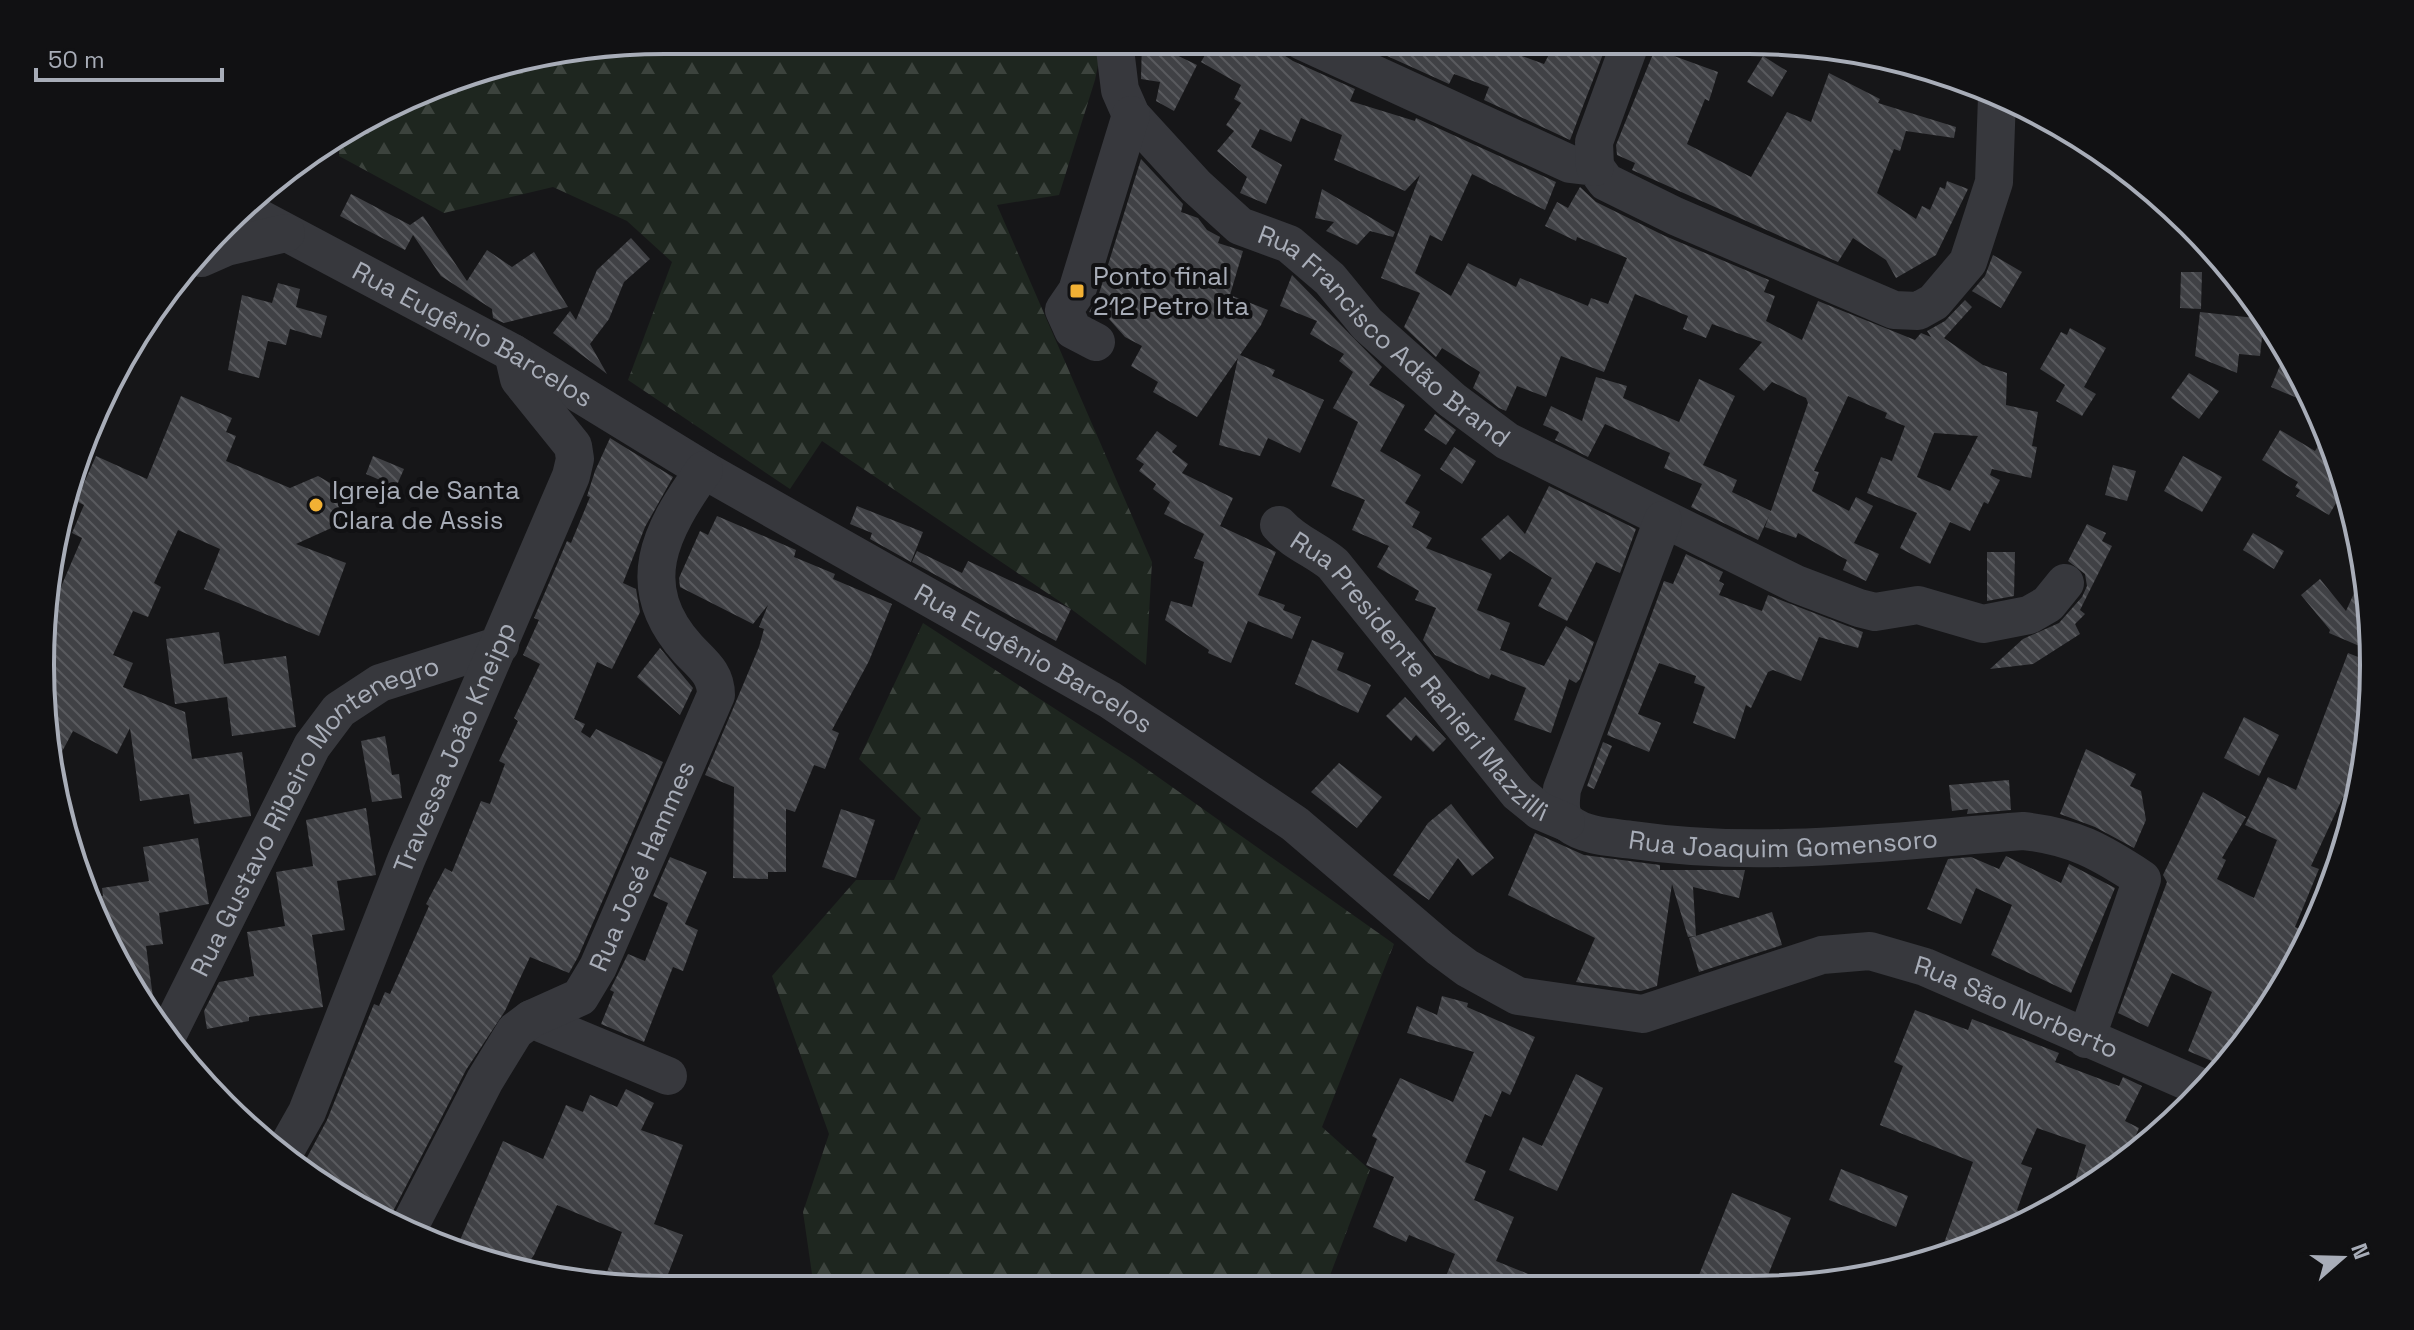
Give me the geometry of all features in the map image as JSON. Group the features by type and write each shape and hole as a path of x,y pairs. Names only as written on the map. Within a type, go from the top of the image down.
{"street":[{"name":"Rua Francisco Adão Brand","path":"1116,54 1120,90 1131,115 1221,211 1240,226 1289,244 1330,279 1367,324 1452,400 1507,441 1796,584 1875,612 1918,605 1983,624 2029,615 2048,604 2065,583"},
{"path":"1330,54 1570,164 1595,167"},
{"path":"1626,54 1594,142 1595,167 1606,182 1675,216 1894,310 1918,311 1934,302 1968,262 1994,182 1997,107"},
{"path":"1096,342 1073,330 1064,310 1077,291 1131,115"},
{"name":"Rua Eugênio Barcelos","path":"253,215 513,353 704,470 1110,700 1295,824 1449,955 1518,996 1643,1014 1822,955"},
{"path":"216,251 286,233"},
{"name":"Travessa João Kneipp","path":"288,1146 307,1112 406,860 500,645 575,459 566,433 544,413 519,379 513,353"},
{"name":"Rua José Hammes","path":"412,1221 485,1080 515,1031 531,1019 580,997 598,967 716,695 712,674 674,633 654,586 654,571 668,528 704,470"},
{"path":"1566,822 1560,810 1562,789 1663,520"},
{"name":"Rua Presidente Ranieri Mazzilli","path":"1279,525 1293,541 1316,550 1333,564 1518,793 1540,811 1566,822"},
{"name":"Rua Gustavo Ribeiro Montenegro","path":"172,1026 312,746 339,710 380,683 500,645"},
{"name":"Rua Joaquim Gomensoro","path":"1566,822 1587,833 1710,850 1770,851 2023,831 2060,835 2099,851 2142,879 2086,1039"},
{"name":"Rua São Norberto","path":"1822,955 1870,951 1896,957 2193,1084"},
{"path":"531,1019 668,1076"}],"green space":[{"path":"665,54 1100,54 1059,195 997,205 1152,562 1146,665 1071,609 822,441 790,489 628,380 672,262 627,221 553,187 444,213 339,156 339,148 359,136 395,117 469,86 585,59"},
{"path":"923,623 1134,760 1394,944 1322,1127 1370,1170 1330,1276 811,1276 803,1212 829,1134 772,976 856,880 894,880 921,818 859,759"}],"building":[{"path":"1142,54 1174,54 1197,65 1174,111 1156,101 1160,82 1141,79"},
{"path":"1206,54 1282,54 1355,89 1350,101 1415,121 1416,118 1556,182 1545,210 1472,174 1442,241 1430,235 1415,273 1451,296 1468,263 1516,287 1520,278 1588,306 1591,298 1608,304 1627,258 1577,237 1576,241 1545,226 1557,202 1568,208 1580,187 1596,202 1665,236 1769,280 1764,292 1775,296 1766,321 1802,340 1818,301 1915,340 1921,333 1931,337 1927,331 1945,321 1965,300 1972,307 1944,338 1983,365 2007,373 2006,405 2038,412 2032,446 2037,447 2031,478 1992,469 1990,475 2000,480 1988,504 1984,502 1970,531 1950,522 1930,564 1900,548 1917,513 1867,493 1881,457 1892,461 1905,426 1885,418 1887,413 1848,396 1814,471 1819,472 1812,491 1849,511 1856,497 1873,506 1854,543 1879,554 1866,581 1843,570 1847,560 1798,533 1796,538 1765,527 1769,516 1758,540 1691,507 1702,484 1664,468 1670,453 1605,424 1588,457 1555,440 1559,432 1543,425 1551,406 1582,421 1596,377 1627,386 1623,398 1679,422 1699,379 1735,396 1703,465 1737,480 1732,492 1771,511 1808,403 1806,398 1772,382 1764,391 1739,369 1762,342 1712,324 1706,338 1683,329 1688,316 1635,294 1604,372 1561,356 1546,397 1517,386 1506,411 1499,408 1473,388 1480,372 1442,348 1436,357 1404,327 1420,293 1381,278 1420,175 1405,191 1334,160 1342,135 1301,118 1291,142 1260,129 1251,147 1282,165 1266,204 1240,193 1247,177 1217,151 1234,131 1226,125 1241,103 1234,99 1241,85 1201,62","holes":["1934,433 1978,436 1950,491 1917,477"]},
{"path":"1383,54 1516,54 1544,64 1549,54 1603,54 1570,140 1484,100 1489,87 1454,74 1449,84"},
{"path":"1653,54 1675,54 1718,72 1709,101 1705,99 1687,144 1751,177 1787,112 1811,122 1829,73 1880,99 1878,103 1956,127 1954,138 1906,131 1900,151 1894,149 1877,193 1916,219 1922,206 1930,210 1940,187 1945,189 1947,181 1968,189 1936,255 1896,278 1886,260 1853,238 1838,262 1632,170 1635,163 1617,155 1616,145"},
{"path":"1763,56 1787,71 1772,97 1747,82"},
{"path":"1141,159 1183,204 1181,212 1198,218 1207,230 1220,237 1218,243 1243,251 1230,295 1268,310 1240,355 1275,370 1272,376 1324,400 1300,453 1268,438 1260,456 1219,445 1238,358 1197,417 1153,392 1158,382 1131,366 1142,346 1125,337 1109,319 1089,312 1098,297"},
{"path":"1322,189 1395,232 1393,237 1370,231 1357,245 1326,231 1334,222 1315,218"},
{"path":"351,194 410,225 423,216 467,281 487,250 512,267 534,252 568,307 504,323 493,318 492,309 441,276 413,235 405,250 340,216"},
{"path":"631,238 650,259 624,282 609,319 590,344 607,374 553,333 570,311 576,320 597,270"},
{"path":"1993,255 2022,272 2001,308 1972,291 1985,276"},
{"path":"2181,272 2202,272 2201,309 2180,308"},
{"path":"1292,275 1382,367 1369,385 1405,405 1380,451 1421,475 1405,503 1420,512 1412,527 1432,538 1426,548 1492,574 1477,610 1510,623 1500,650 1544,666 1566,626 1594,642 1580,679 1576,683 1569,679 1551,733 1514,720 1526,688 1491,674 1489,679 1435,655 1423,640 1436,608 1415,600 1419,591 1377,567 1389,546 1352,530 1365,500 1331,486 1358,422 1333,408 1353,372 1339,361 1344,354 1310,334 1317,321 1280,306"},
{"path":"278,283 300,289 296,307 327,316 321,338 290,329 286,345 268,341 259,378 228,370 242,295 272,303"},
{"path":"2200,312 2251,318 2262,335 2260,356 2239,354 2237,373 2195,356"},
{"path":"2070,328 2106,348 2084,387 2096,394 2082,416 2056,401 2065,385 2040,369 2061,332 2067,335"},
{"path":"2280,364 2299,399 2271,387"},
{"path":"2189,373 2219,391 2199,419 2171,398"},
{"path":"181,396 232,418 226,432 236,436 226,461 290,488 318,476 337,487 345,504 338,525 296,544 346,563 319,636 204,589 220,549 178,530 154,583 161,587 148,617 133,611 113,655 133,663 123,687 185,712 192,759 242,752 251,816 194,824 189,794 140,801 130,728 117,754 73,731 61,754 55,705 55,625 58,593 82,538 72,533 84,505 77,501 78,496 96,456 147,479"},
{"path":"1435,414 1456,430 1446,445 1424,430"},
{"path":"2280,430 2315,451 2319,445 2337,501 2329,515 2296,496 2300,490 2295,487 2298,482 2262,460"},
{"path":"1157,431 1177,446 1172,452 1188,464 1182,473 1233,498 1220,526 1276,552 1258,595 1285,605 1283,610 1301,617 1292,639 1248,621 1231,663 1208,653 1209,650 1165,620 1171,601 1192,607 1204,562 1194,558 1204,534 1164,514 1170,502 1153,489 1156,484 1139,471 1144,464 1136,459"},
{"path":"610,438 673,477 645,527 623,583 636,589 640,612 612,669 597,662 574,719 585,724 581,732 590,738 596,729 663,762 569,973 530,957 505,1011 466,1070 393,1212 306,1159 327,1120 374,1004 379,1006 385,992 390,994 429,906 426,904 445,868 452,872 481,801 490,804 505,764 499,761 518,721 514,718 540,664 523,655 539,620 534,618 567,541 571,543 590,497 587,496"},
{"path":"1454,447 1476,461 1462,484 1440,469"},
{"path":"373,456 404,469 396,487 366,474"},
{"path":"2183,456 2222,477 2202,512 2164,491"},
{"path":"2113,465 2136,471 2127,501 2105,495"},
{"path":"1549,486 1636,529 1620,573 1596,562 1567,621 1538,606 1552,578 1510,551 1500,560 1481,539 1508,515 1525,534"},
{"path":"857,506 923,532 911,562 870,539 872,533 850,524"},
{"path":"717,516 796,550 794,557 835,574 833,579 892,604 869,661 832,730 839,733 825,769 814,765 795,812 786,809 786,872 768,872 768,879 733,878 734,787 705,775 759,647 764,629 759,627 768,605 753,624 680,587 679,578 700,531 708,535"},
{"path":"2087,524 2106,533 2102,541 2112,546 2080,610 2085,614 2075,624 2080,634 2033,664 1990,669 2023,639 2059,623 2082,597 2087,586 2085,574 2068,561"},
{"path":"2253,533 2284,551 2274,569 2243,550"},
{"path":"917,551 962,573 968,561 1071,609 1056,641 912,562"},
{"path":"1987,552 2015,552 2014,596 1987,601"},
{"path":"1686,554 1723,572 1719,581 1724,584 1719,595 1762,611 1768,595 1863,632 1858,648 1819,637 1801,681 1773,670 1768,672 1751,708 1746,705 1735,739 1693,723 1705,687 1694,683 1696,676 1659,663 1638,714 1661,723 1649,752 1607,735 1664,581 1673,584"},
{"path":"2320,579 2346,611 2355,590 2360,646 2329,633 2330,630 2301,595"},
{"path":"219,632 224,664 286,656 296,727 232,736 227,697 175,704 166,639"},
{"path":"1312,640 1344,653 1337,670 1371,685 1358,713 1295,684"},
{"path":"660,648 693,688 680,715 637,677"},
{"path":"2348,653 2360,658 2355,745 2345,798 2311,866 2319,869 2295,927 2300,929 2257,1004 2213,1062 2188,1051 2212,992 2172,973 2148,1027 2118,1013 2167,882 2163,875 2203,792 2246,817 2222,858 2226,860 2217,879 2254,898 2277,840 2245,825 2268,777 2296,790"},
{"path":"1405,697 1446,739 1433,752 1416,735 1411,741 1386,716"},
{"path":"2244,717 2279,735 2259,776 2224,758"},
{"path":"385,736 392,775 399,774 402,798 372,802 361,741"},
{"path":"1603,742 1612,746 1594,789 1587,786"},
{"path":"2086,749 2136,774 2130,786 2141,791 2146,820 2134,848 2095,827 2060,814"},
{"path":"1339,763 1382,797 1357,828 1311,792"},
{"path":"2009,780 2011,810 1967,814 1968,809 1952,811 1949,785"},
{"path":"1451,804 1494,858 1472,876 1458,858 1429,900 1393,875 1428,823"},
{"path":"366,808 376,875 337,881 345,930 312,935 323,1007 249,1017 249,1021 207,1029 204,1011 219,982 254,976 247,932 285,926 276,872 313,866 306,820"},
{"path":"841,809 875,820 856,878 822,867"},
{"path":"1535,833 1584,855 1660,865 1660,870 1745,870 1739,898 1693,887 1696,936 1688,937 1672,884 1657,986 1641,991 1576,982 1595,938 1508,895"},
{"path":"198,838 209,904 159,913 163,944 146,946 153,998 117,935 100,896 103,896 102,888 149,881 143,847"},
{"path":"2006,856 2061,883 2069,864 2115,888 2071,993 1991,955 2012,905 1976,888 1961,924 1927,909 1948,859 1971,857 1999,869"},
{"path":"670,857 707,872 685,924 698,930 683,971 673,967 644,1042 601,1024 614,992 610,990 628,954 645,961 668,903 653,896"},
{"path":"1772,912 1782,945 1699,972 1689,938"},
{"path":"1442,996 1468,1003 1467,1007 1535,1037 1510,1095 1502,1091 1491,1117 1485,1114 1465,1162 1486,1171 1474,1200 1514,1217 1496,1261 1533,1276 1446,1276 1455,1254 1409,1235 1406,1242 1373,1227 1394,1177 1366,1165 1377,1139 1372,1136 1400,1078 1453,1102 1474,1052 1407,1033 1417,1006 1437,1015"},
{"path":"1915,1010 1968,1030 1972,1019 2059,1053 2055,1062 2119,1086 2123,1077 2142,1086 2125,1121 2139,1128 2134,1139 2121,1150 2075,1181 2086,1145 2037,1128 2021,1164 2032,1168 2017,1210 2021,1212 1944,1244 1973,1162 1880,1125 1903,1066 1894,1062"},
{"path":"1576,1074 1603,1088 1557,1191 1509,1170 1523,1137 1542,1146"},
{"path":"626,1089 654,1103 641,1130 683,1145 654,1224 683,1235 667,1276 606,1273 622,1232 557,1205 530,1260 460,1240 503,1141 543,1159 566,1105 583,1112 590,1095 617,1107"},
{"path":"1841,1169 1908,1196 1896,1227 1829,1200"},
{"path":"1732,1193 1791,1218 1768,1276 1699,1276"}],"place":[{"name":"Ponto final 212 Petro Ita","path":"1077,291"},
{"name":"Igreja de Santa Clara de Assis","path":"316,505"}]}
